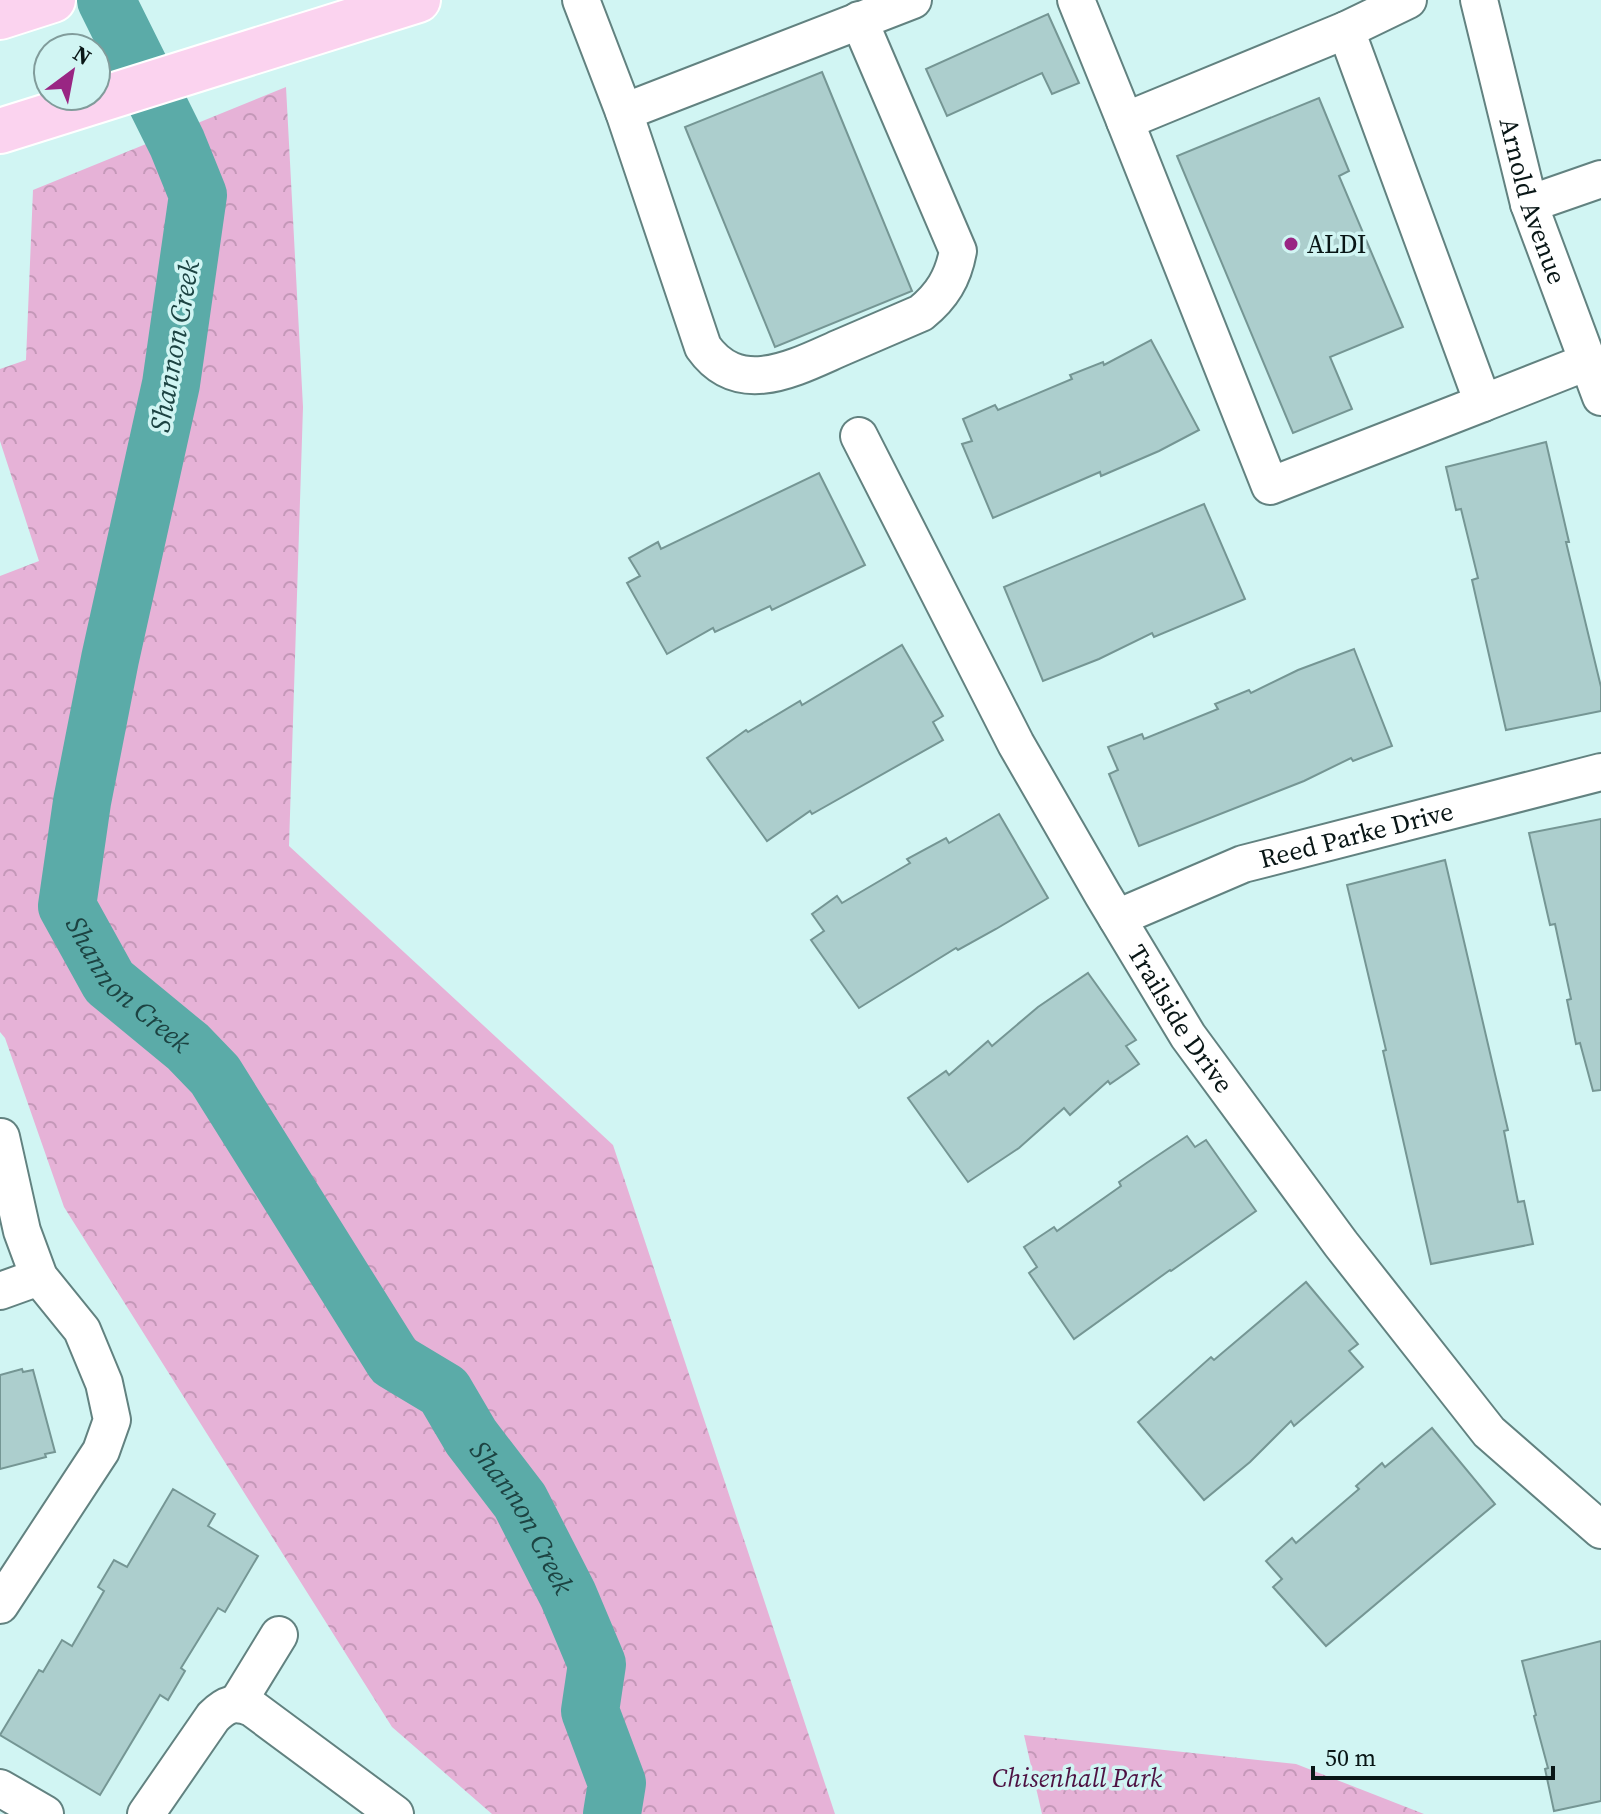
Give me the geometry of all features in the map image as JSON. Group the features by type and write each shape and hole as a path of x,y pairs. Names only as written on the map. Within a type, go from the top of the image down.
{"main road":[{"path":"0,17 53,0"},
{"path":"0,131 418,0"}],"street":[{"path":"581,0 624,112 703,347 721,367 736,373 755,375 782,373 921,313 938,299 955,266 958,251 859,20"},
{"path":"624,112 913,0"},
{"path":"1076,0 1270,486 1587,362"},
{"path":"1125,121 1346,30 1408,0"},
{"name":"Arnold Avenue","path":"1479,0 1529,204 1601,397"},
{"path":"1346,30 1483,403"},
{"path":"1529,204 1601,179"},
{"name":"Trailside Drive","path":"859,436 1016,744 1188,1036 1341,1244 1489,1432 1601,1530"},
{"name":"Reed Parke Drive","path":"1117,918 1243,864 1601,772"},
{"path":"0,1605 101,1451 112,1420 104,1383 82,1330 39,1277 22,1231 1,1137"},
{"path":"0,1291 39,1277"},
{"path":"238,1702 279,1635"},
{"path":"146,1814 213,1717 225,1706 238,1702 281,1728 395,1814"},
{"path":"0,1788 45,1814"}],"green space":[{"path":"286,87 303,407 289,846 613,1145 835,1814 492,1814 392,1727 64,1207 5,1038 0,1032 0,576 39,561 0,441 0,369 26,360 33,190"},
{"name":"Chisenhall Park","path":"1024,1735 1296,1764 1424,1814 1042,1814"}],"building":[{"path":"1048,14 1079,83 1052,94 1042,73 947,116 926,69"},
{"path":"822,72 912,291 775,347 685,127"},
{"path":"1319,98 1349,171 1339,176 1403,327 1330,357 1352,409 1293,433 1177,156"},
{"path":"1151,340 1199,430 1101,476 1100,472 993,518 962,444 972,441 963,419 995,405 998,410 1072,379 1070,375 1103,362 1104,365"},
{"path":"1546,442 1601,687 1601,711 1506,730 1472,580 1478,578 1461,509 1456,510 1446,467"},
{"path":"819,473 865,565 772,610 770,606 715,632 713,628 667,654 627,583 640,576 629,558 658,542 661,549"},
{"path":"1204,504 1245,599 1154,637 1152,633 1099,659 1043,681 1004,587"},
{"path":"902,645 943,716 933,722 943,740 812,814 810,811 767,841 707,758 746,730 748,732 800,701 802,705"},
{"path":"1354,649 1392,746 1353,761 1351,758 1304,781 1139,846 1109,774 1118,770 1108,747 1142,734 1144,739 1218,709 1215,704 1249,690 1251,693 1298,670"},
{"path":"999,814 1048,898 958,950 956,948 859,1008 811,940 824,931 812,914 837,896 842,903 910,863 907,859 946,838 949,843"},
{"path":"1601,819 1601,1090 1593,1091 1580,1043 1576,1044 1567,1000 1571,999 1555,924 1550,925 1529,833"},
{"path":"1445,860 1508,1130 1504,1131 1518,1202 1524,1201 1533,1244 1431,1264 1347,885"},
{"path":"1088,973 1136,1040 1126,1046 1139,1064 1110,1084 1108,1081 1070,1115 1064,1108 1019,1148 968,1182 908,1098 946,1071 949,1075 988,1041 992,1046 1038,1007"},
{"path":"1187,1136 1195,1147 1206,1140 1256,1211 1074,1339 1029,1273 1037,1267 1024,1247 1054,1227 1057,1231 1121,1186 1119,1182"},
{"path":"1306,1282 1358,1344 1349,1351 1363,1367 1294,1426 1291,1421 1250,1462 1204,1500 1138,1422 1211,1357 1214,1360"},
{"path":"22,1369 23,1372 33,1370 55,1452 0,1469 0,1375"},
{"path":"1432,1428 1495,1504 1326,1646 1273,1587 1282,1579 1266,1561 1292,1538 1296,1543 1359,1489 1356,1486 1382,1463 1385,1467"},
{"path":"173,1489 215,1514 208,1526 258,1556 225,1612 218,1608 181,1668 185,1671 168,1700 160,1695 100,1795 0,1735 39,1670 43,1672 62,1640 72,1646 104,1591 98,1587 114,1560 127,1567"},
{"path":"1601,1641 1601,1801 1554,1811 1545,1769 1548,1768 1522,1661"}],"waterway":[{"name":"Shannon Creek","path":"106,0 177,143 198,195 171,384 110,659 82,802 67,906 109,982 188,1047 215,1075 394,1361 444,1391 471,1437 520,1501 568,1595 597,1664 590,1711 617,1783 612,1814"}],"place":[{"name":"ALDI","path":"1291,244"}]}
